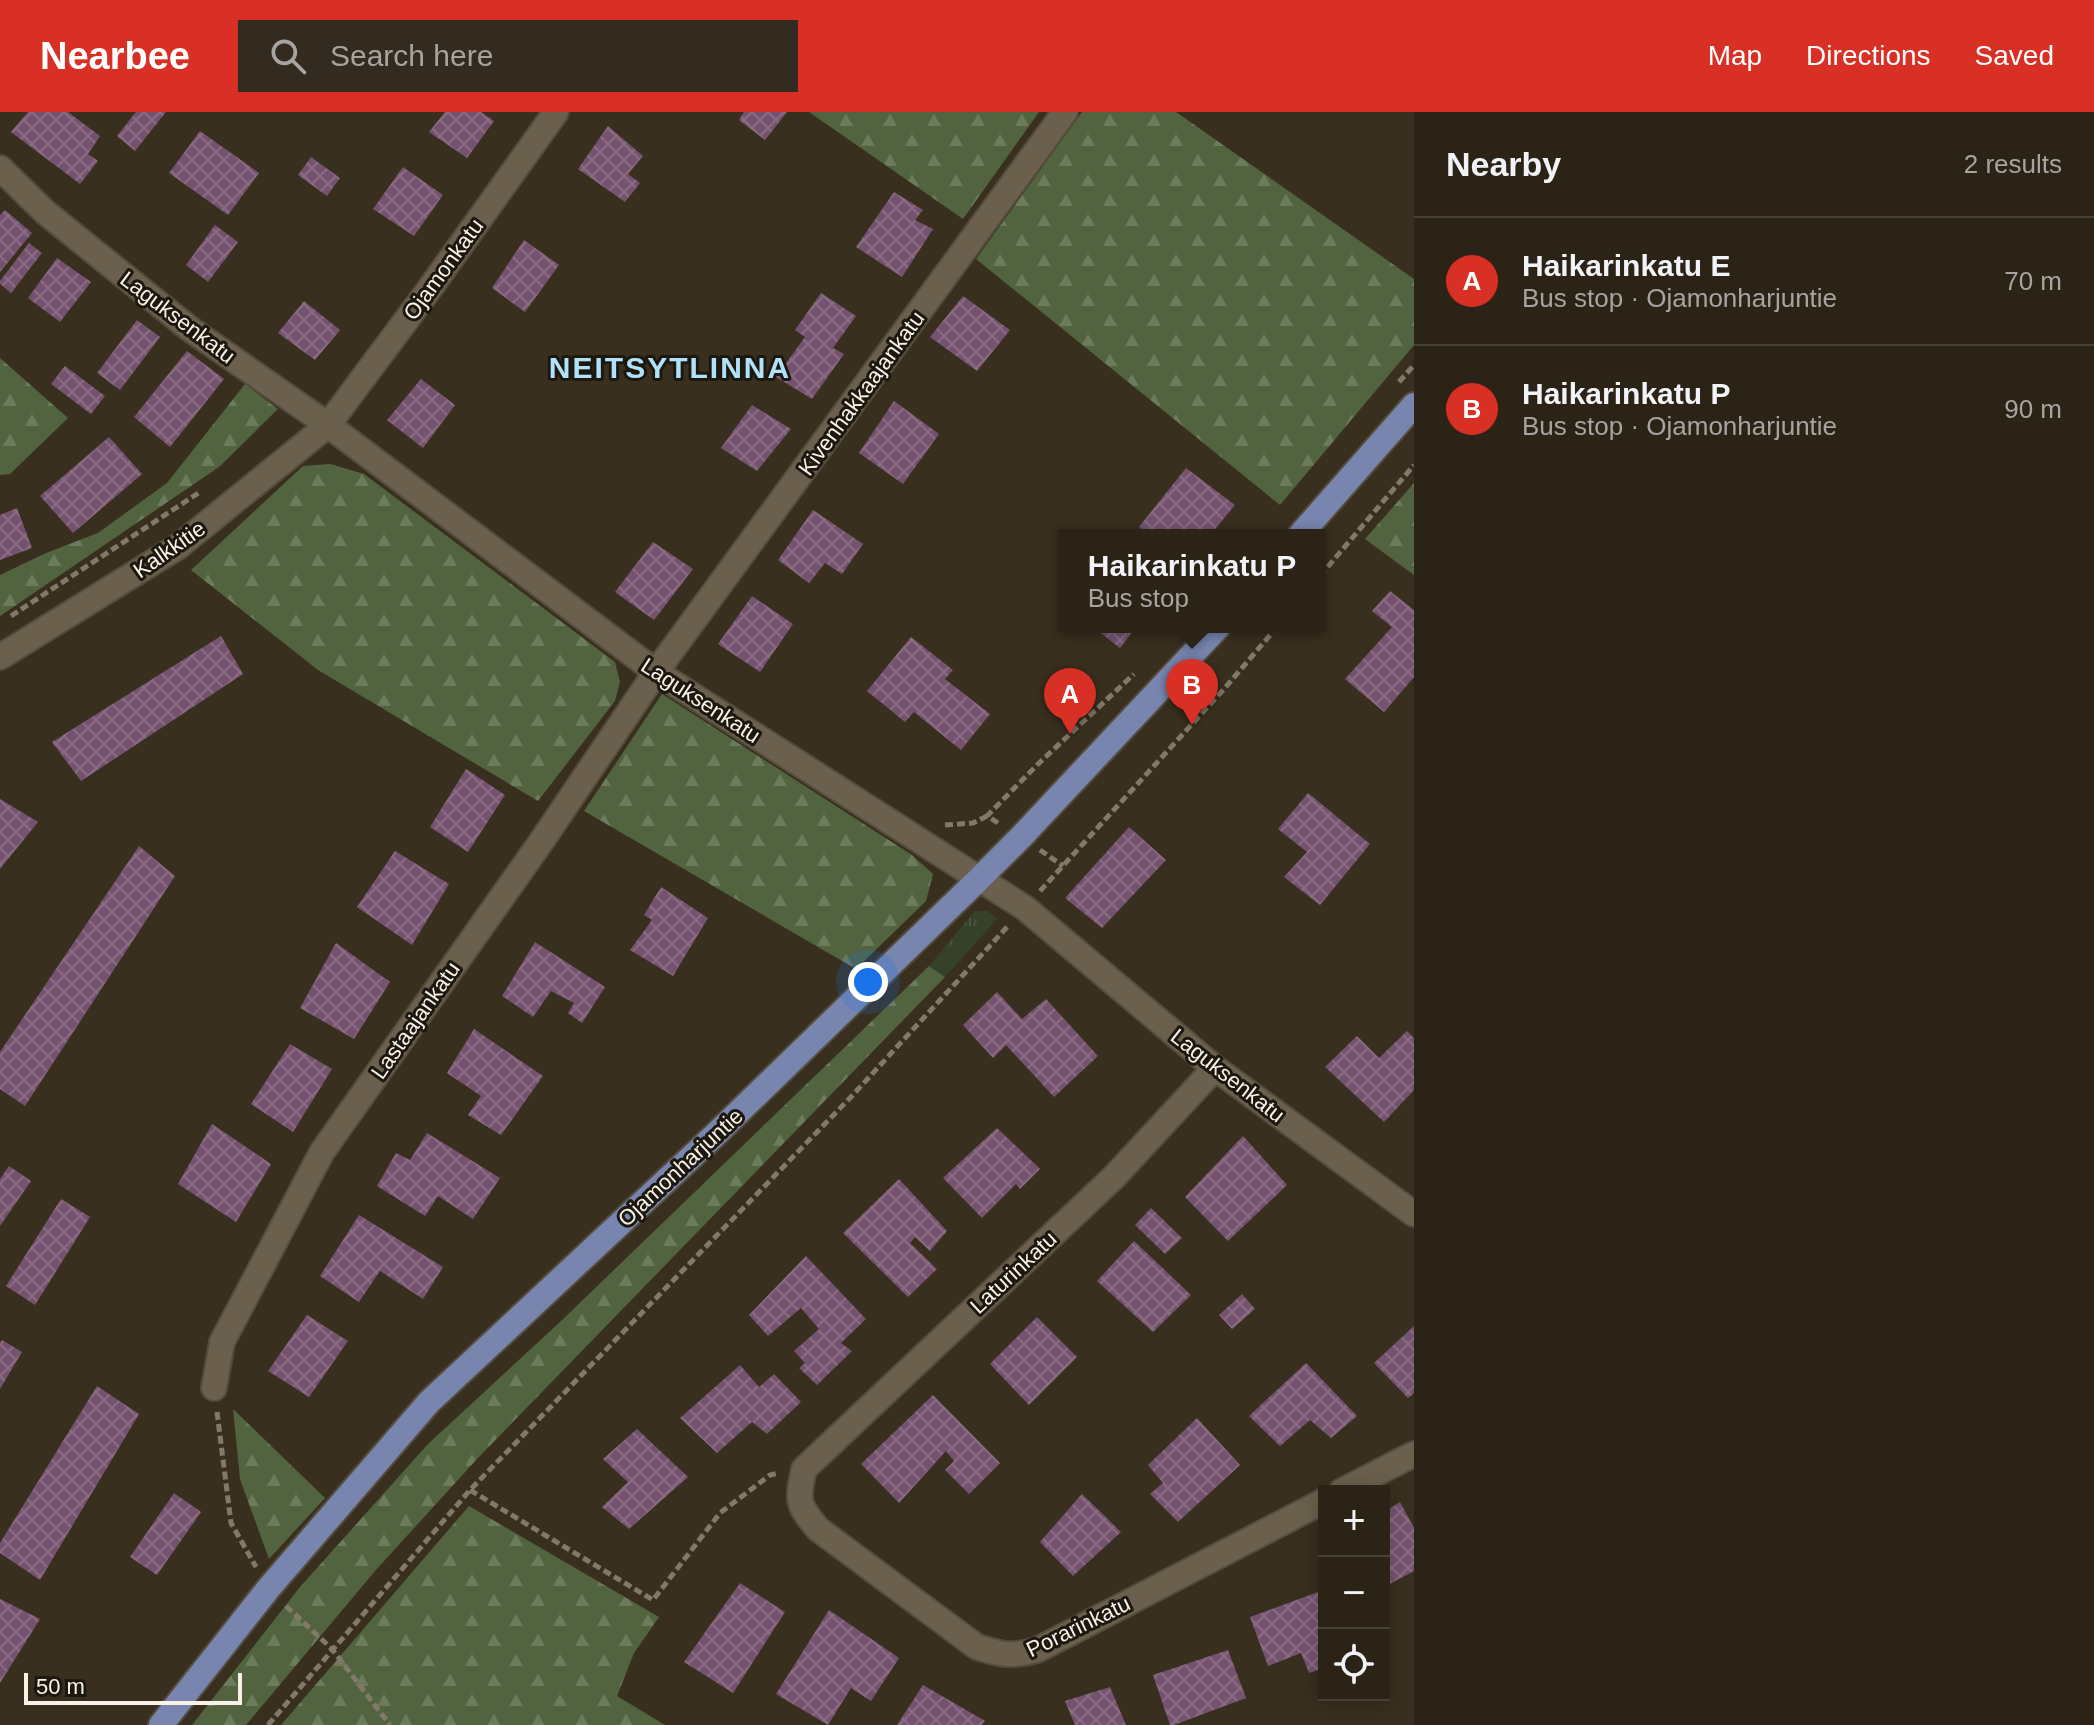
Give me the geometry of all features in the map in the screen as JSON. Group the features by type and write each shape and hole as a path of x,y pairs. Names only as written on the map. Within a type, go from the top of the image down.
{"main road":[{"path":"1305,529 1414,405"},
{"name":"Ojamonharjuntie","path":"161,1725 268,1589 429,1402 715,1135 979,879 1212,633"}],"street":[{"name":"Ojamonkatu","path":"328,425 556,112"},
{"name":"Kivenhakkaajankatu","path":"656,672 1065,112"},
{"name":"Laguksenkatu","path":"0,168 45,212 190,329 328,425 656,672 1025,908 1215,1068 1411,1205"},
{"name":"Kalkkitie","path":"0,657 179,546 328,425"},
{"name":"Lastaajankatu","path":"214,1388 222,1342 322,1152 541,842 656,672"},
{"name":"Laturinkatu","path":"804,1469 1114,1177 1215,1068"},
{"path":"1354,1485 1414,1454"},
{"name":"Porarinkatu","path":"804,1469 799,1495 804,1513 818,1529 977,1647 1017,1655 1037,1650 1318,1504"}],"path":[{"path":"1326,569 1414,465"},
{"path":"268,1725 470,1490 850,1098 1272,633"},
{"path":"214,1388 231,1523 268,1589 332,1649 390,1725"},
{"path":"470,1490 653,1600 720,1513 770,1475 804,1469"}],"green space":[{"path":"809,112 1039,112 963,219"},
{"path":"1082,112 1176,112 1414,279 1414,345 1280,505 976,259"},
{"path":"0,358 68,418 10,474 0,475"},
{"path":"245,384 278,409 219,467 0,616 0,575 98,533 167,483"},
{"path":"330,464 364,474 615,662 620,682 615,701 538,801 318,670 191,570 303,466"},
{"path":"1414,483 1414,575 1365,539"},
{"path":"662,694 912,855 933,874 926,901 856,969 584,811"},
{"path":"975,911 988,911 997,919 945,977 929,966"},
{"path":"929,966 945,977 477,1459 375,1571 246,1725 192,1725 300,1587 428,1444 560,1322"},
{"path":"233,1409 325,1498 269,1559 240,1479"},
{"path":"469,1506 659,1617 634,1653 617,1696 665,1725 281,1725"}],"building":[{"path":"28,112 68,112 100,136 88,154 98,161 80,184 11,132"},
{"path":"136,112 166,112 135,151 117,136"},
{"path":"445,112 481,112 494,121 467,158 429,132"},
{"path":"744,112 787,112 765,140 739,120"},
{"path":"608,126 643,156 628,174 640,183 625,202 578,169"},
{"path":"200,131 259,173 228,215 169,173"},
{"path":"311,157 340,178 327,196 298,175"},
{"path":"403,167 443,195 414,236 373,209"},
{"path":"894,192 923,210 915,220 933,229 902,277 856,247"},
{"path":"5,210 32,233 0,272 0,215"},
{"path":"215,225 238,242 208,282 186,265"},
{"path":"524,240 559,265 525,312 492,288"},
{"path":"29,243 42,253 11,293 0,281"},
{"path":"57,258 91,282 60,322 28,298"},
{"path":"821,293 856,316 833,348 844,354 812,399 776,377 805,337 795,330"},
{"path":"963,296 1010,330 977,371 930,337"},
{"path":"304,301 340,330 315,360 278,333"},
{"path":"137,320 160,337 120,390 97,373"},
{"path":"187,351 224,379 170,447 134,417"},
{"path":"65,366 105,396 91,414 51,384"},
{"path":"421,379 455,405 423,448 387,420"},
{"path":"894,401 939,434 903,484 859,453"},
{"path":"752,405 791,429 757,471 721,448"},
{"path":"109,437 142,474 73,533 40,496"},
{"path":"1186,468 1235,505 1215,529 1139,527"},
{"path":"17,508 32,548 0,560 0,515"},
{"path":"813,510 863,544 842,574 825,563 809,583 778,560"},
{"path":"653,542 693,569 654,620 615,592"},
{"path":"1390,591 1414,610 1414,677 1384,712 1345,679 1392,627 1372,611"},
{"path":"752,596 793,624 760,672 718,644"},
{"path":"1101,633 1131,633 1120,648"},
{"path":"221,636 243,674 81,781 52,742"},
{"path":"911,637 953,670 945,679 990,714 961,750 914,712 905,722 867,691"},
{"path":"466,769 505,795 468,852 430,827"},
{"path":"1308,793 1370,844 1320,905 1284,877 1307,852 1278,829"},
{"path":"0,799 38,822 0,869"},
{"path":"1129,827 1166,860 1102,928 1065,898"},
{"path":"139,846 175,876 25,1106 0,1089 0,1052"},
{"path":"395,851 449,884 412,945 357,907"},
{"path":"661,887 708,918 673,976 630,950 652,920 644,915"},
{"path":"535,942 605,987 582,1023 568,1013 574,1003 551,991 533,1017 502,996"},
{"path":"336,943 390,982 354,1039 300,1008"},
{"path":"997,992 1022,1019 1046,999 1098,1056 1054,1097 1006,1045 993,1058 963,1025"},
{"path":"474,1029 543,1076 501,1135 468,1115 481,1096 447,1073"},
{"path":"1407,1031 1414,1038 1414,1090 1384,1122 1325,1067 1357,1036 1379,1058"},
{"path":"290,1044 332,1069 293,1132 251,1104"},
{"path":"212,1124 271,1164 236,1222 178,1184"},
{"path":"997,1128 1040,1169 1020,1189 1016,1184 982,1218 943,1178"},
{"path":"427,1133 500,1178 473,1219 438,1196 425,1216 377,1186 396,1153 410,1160"},
{"path":"1243,1136 1287,1185 1228,1241 1185,1197"},
{"path":"9,1166 31,1181 0,1226 0,1179"},
{"path":"899,1179 947,1231 930,1251 915,1237 910,1243 937,1269 908,1297 843,1233"},
{"path":"61,1199 90,1217 35,1305 6,1286"},
{"path":"1151,1208 1182,1238 1165,1254 1135,1225"},
{"path":"359,1215 443,1267 423,1299 380,1271 359,1302 320,1276"},
{"path":"1134,1241 1191,1295 1153,1332 1097,1281"},
{"path":"806,1256 866,1319 841,1343 852,1351 817,1385 799,1368 805,1363 794,1351 819,1329 801,1308 768,1336 749,1315"},
{"path":"1242,1294 1255,1309 1232,1329 1219,1315"},
{"path":"307,1315 348,1341 309,1397 268,1371"},
{"path":"1037,1317 1077,1357 1029,1405 990,1364"},
{"path":"1414,1326 1414,1393 1408,1398 1374,1363"},
{"path":"2,1340 22,1352 0,1389 0,1343"},
{"path":"1306,1363 1357,1416 1331,1438 1310,1420 1280,1446 1249,1416"},
{"path":"740,1365 759,1387 774,1374 801,1402 767,1434 752,1422 717,1453 680,1418"},
{"path":"97,1386 139,1414 40,1580 0,1553 0,1543"},
{"path":"933,1395 1000,1463 969,1494 945,1470 954,1461 946,1451 899,1503 861,1464"},
{"path":"1197,1418 1240,1465 1178,1522 1150,1494 1163,1483 1148,1465"},
{"path":"637,1429 688,1477 629,1529 602,1507 628,1482 603,1459"},
{"path":"174,1493 201,1512 157,1575 130,1557"},
{"path":"1082,1494 1121,1532 1073,1576 1040,1542"},
{"path":"1400,1502 1414,1528 1414,1571 1390,1584 1390,1557 1390,1508"},
{"path":"740,1583 785,1612 733,1693 684,1662"},
{"path":"1318,1592 1318,1670 1309,1673 1301,1653 1268,1666 1250,1617"},
{"path":"0,1599 40,1619 0,1683"},
{"path":"829,1610 899,1658 871,1701 851,1688 828,1725 776,1694"},
{"path":"1228,1650 1246,1698 1170,1725 1153,1675"},
{"path":"923,1685 985,1721 982,1725 897,1725"},
{"path":"1110,1687 1126,1725 1075,1725 1065,1701"}],"place":[{"name":"Haikarinkatu P","path":"1192,725"},
{"name":"Haikarinkatu E","path":"1070,734"}],"district":[{"name":"NEITSYTLINNA","path":"670,368"}]}
